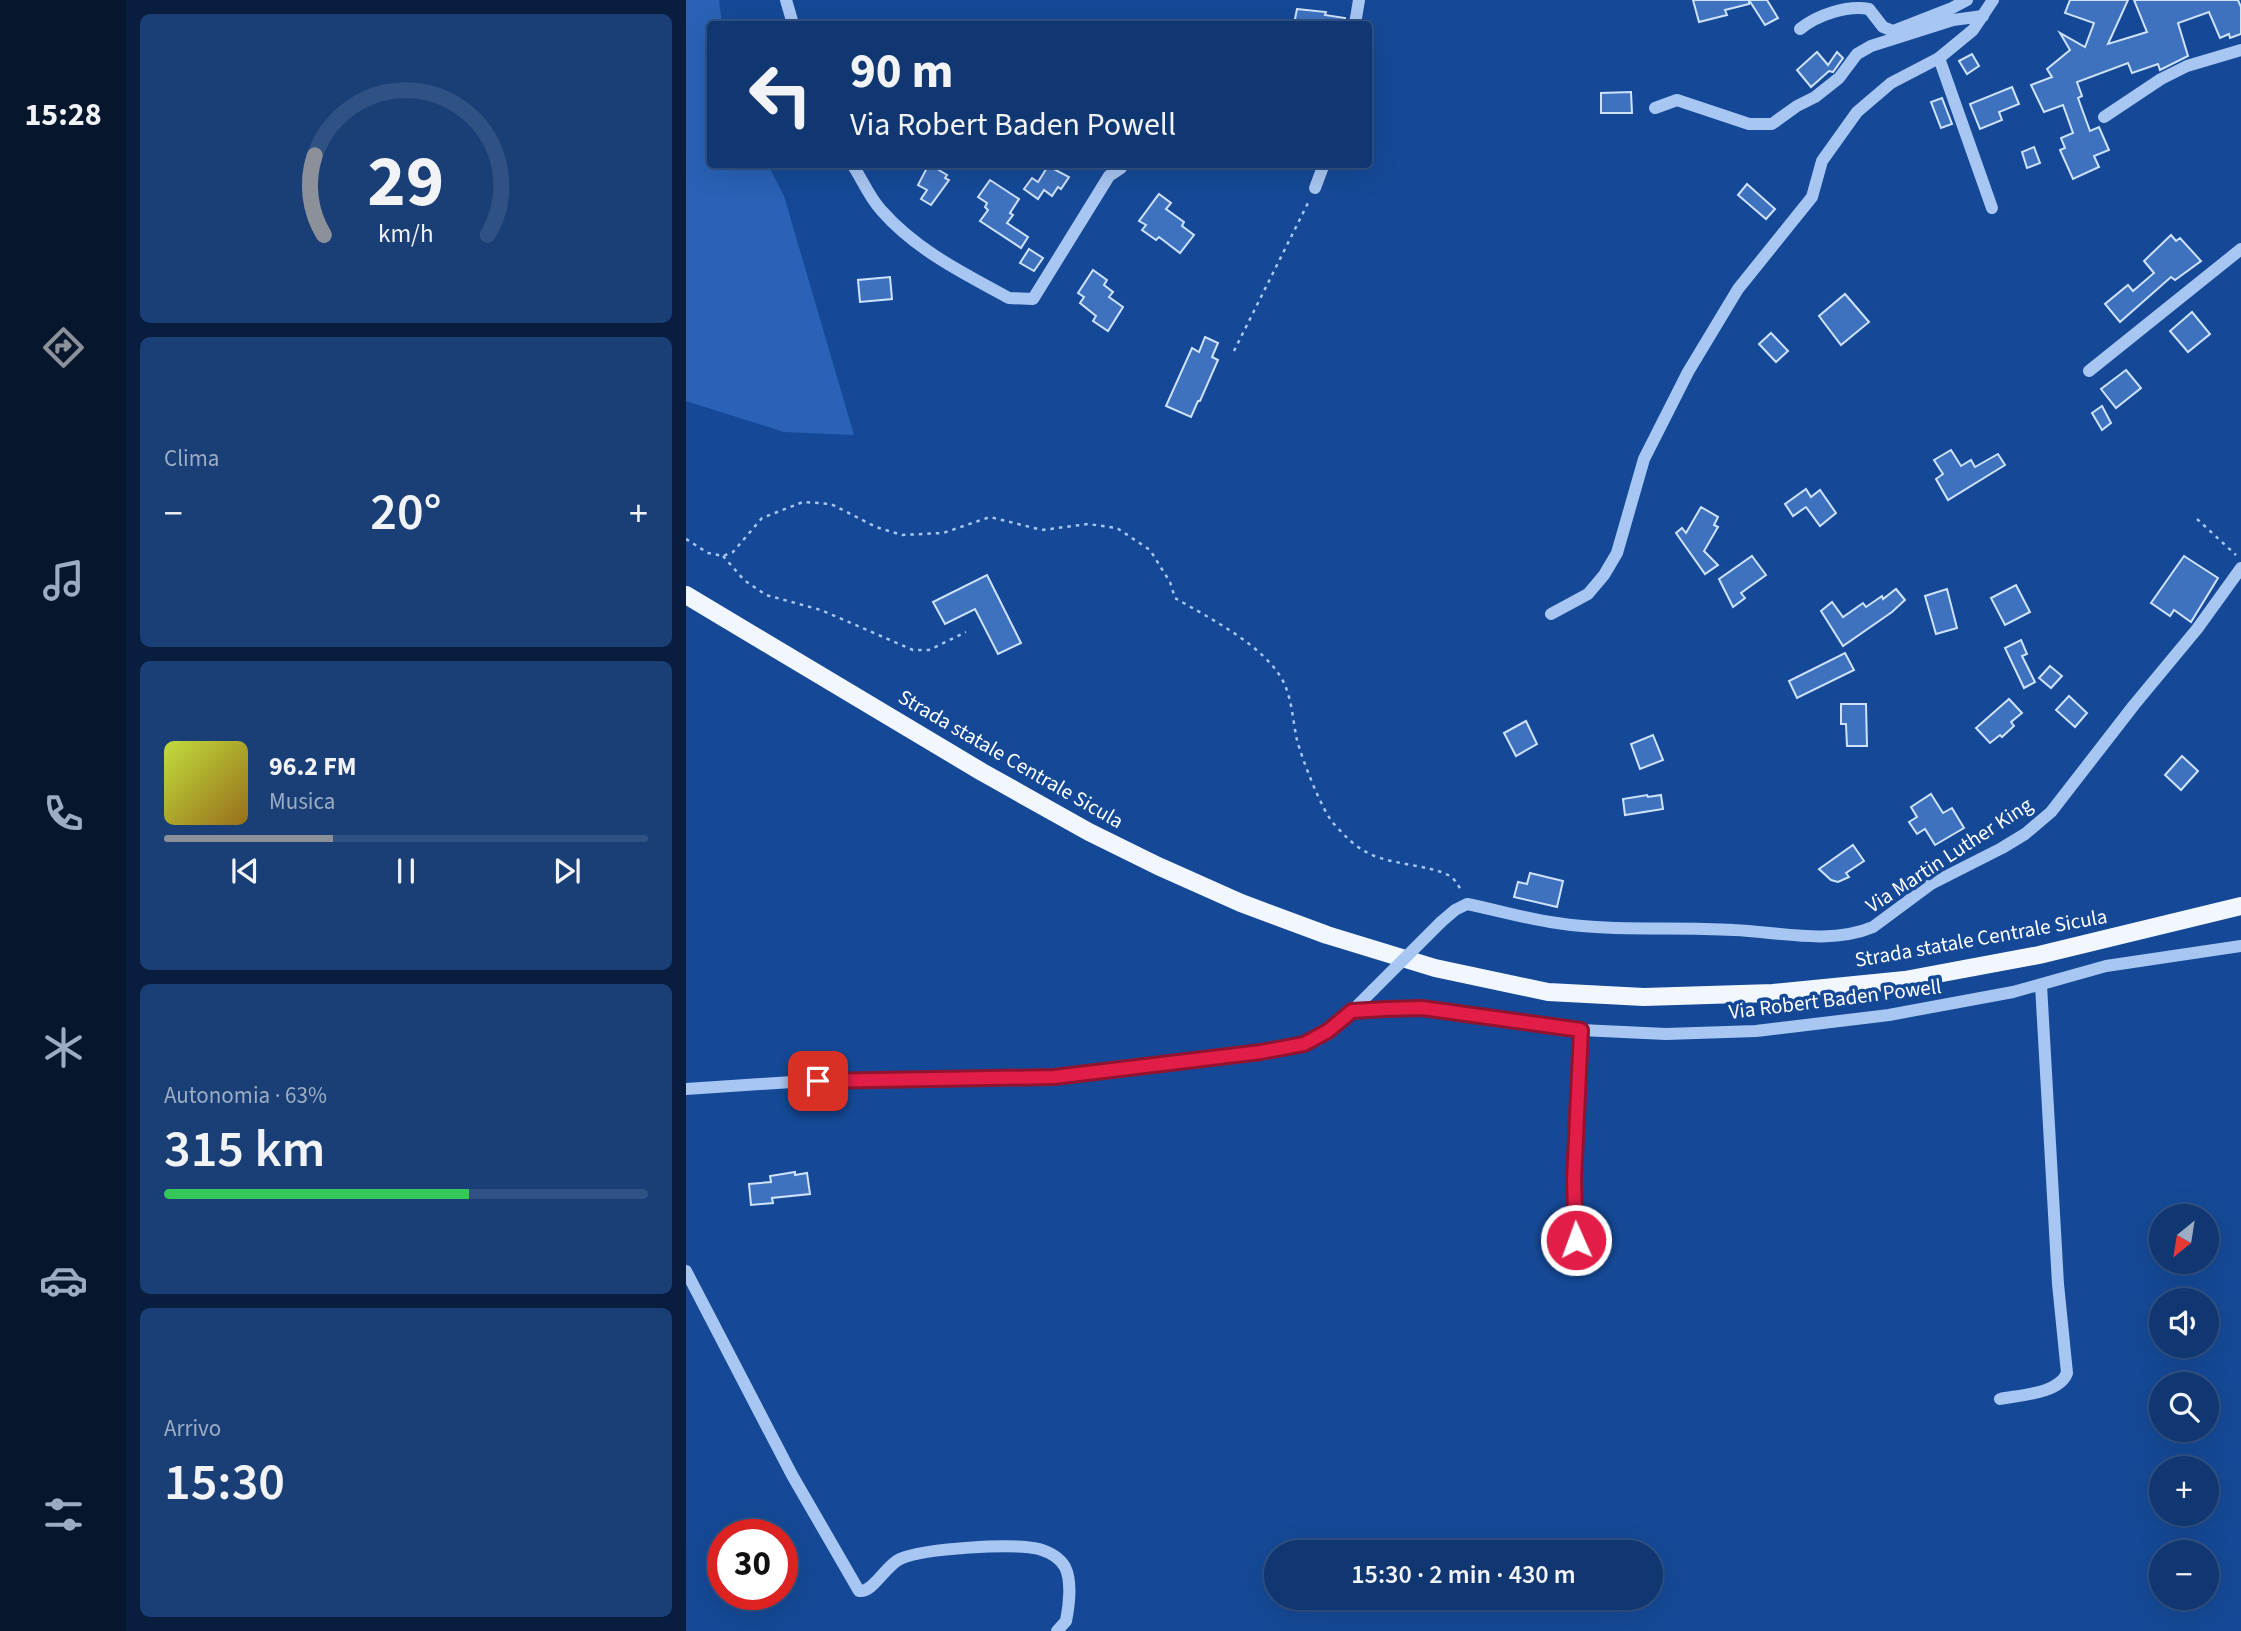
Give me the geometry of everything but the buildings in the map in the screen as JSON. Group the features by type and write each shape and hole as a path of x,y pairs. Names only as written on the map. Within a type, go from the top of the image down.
{"main road":[{"name":"Strada statale Centrale Sicula","path":"686,595 982,772 1088,832 1157,866 1241,903 1327,935 1435,968 1548,992 1644,997 1773,993 1905,979 2039,955 2241,906"}],"street":[{"path":"786,0 792,21"},
{"path":"1356,21 1359,0"},
{"path":"1801,29 1811,20 1855,7 1869,9 1883,27 1893,31 1967,0"},
{"path":"1551,614 1588,594 1611,564 1617,553 1644,459 1688,372 1738,289 1812,197 1822,160 1857,112 1891,83 1939,58 1973,30 1993,0"},
{"path":"1655,108 1677,100 1749,124 1772,124 1815,97 1839,78 1857,54 1871,46 1953,20 1983,16"},
{"path":"2104,117 2161,79 2187,66 2241,50"},
{"path":"1939,58 1992,208"},
{"path":"854,168 879,209 913,241 945,263 1009,298 1018,300 1033,299 1110,176 1121,168"},
{"path":"1315,188 1322,168"},
{"path":"2089,371 2241,249"},
{"name":"Via Martin Luther King","path":"1467,904 1556,923 1631,929 1722,929 1819,936 1862,932 1873,927 1931,884 2025,834 2051,812 2197,629 2241,568"},
{"path":"686,1089 792,1082 1073,1075 1261,1052 1304,1044 1328,1031 1352,1011 1441,922 1467,904"},
{"name":"Via Robert Baden Powell","path":"1352,1011 1422,1008 1581,1030 1667,1034 1756,1031 1889,1015 2013,992 2106,966 2241,946"},
{"path":"2000,1399 2052,1387 2063,1381 2067,1373 2057,1284 2041,985"},
{"path":"1576,1240 1574,1181 1581,1030"},
{"path":"686,1271 792,1475 859,1591 868,1589 890,1565 912,1556 1029,1547 1042,1550 1059,1560 1067,1574 1066,1621 1057,1631"}],"path":[{"path":"1234,351 1315,188"},
{"path":"686,539 708,553 723,556 733,552 762,518 803,502 831,504 876,527 902,535 943,533 990,517 1042,530 1088,524 1117,528 1150,550 1170,582 1175,598 1216,621 1255,650 1275,669 1284,683 1305,761 1331,820 1355,846 1372,855 1447,874 1456,881 1467,904"},
{"path":"2197,519 2240,559"},
{"path":"723,556 744,580 765,595 821,610 912,650 929,650 966,632"}],"shaded area":[{"path":"686,0 719,0 722,21 707,21 707,168 770,168 784,196 854,435 784,432 686,401"}],"route":[{"path":"818,1081 1054,1077 1261,1052 1304,1044 1328,1031 1352,1011 1422,1008 1581,1030 1574,1181 1576,1240"}]}
